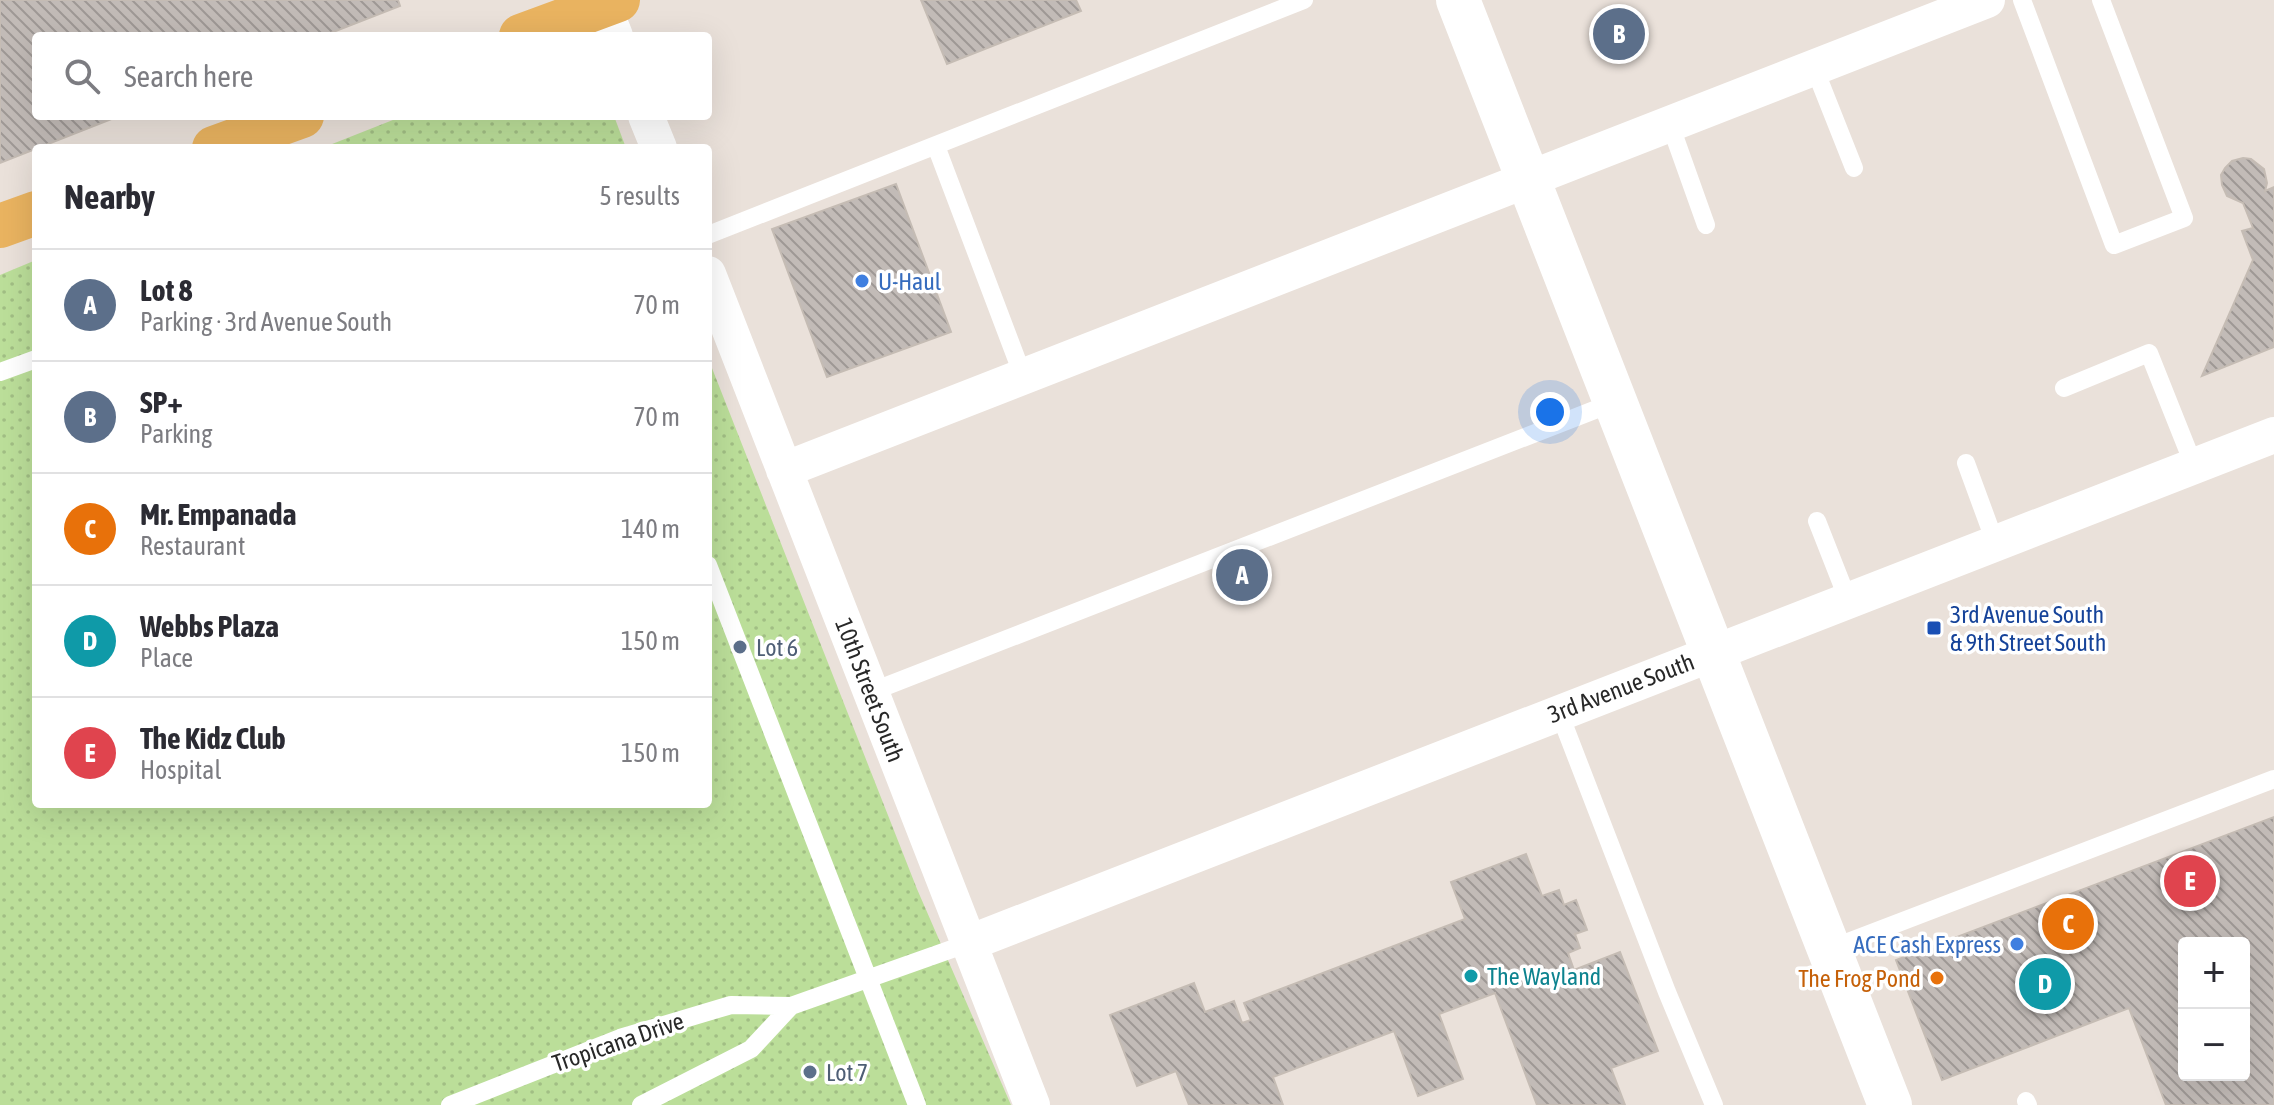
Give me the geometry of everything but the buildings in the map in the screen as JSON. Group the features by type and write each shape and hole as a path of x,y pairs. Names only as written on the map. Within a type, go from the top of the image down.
{"main road":[{"path":"1458,0 1890,1105"},
{"path":"538,32 612,14"},
{"path":"225,144 291,120"},
{"path":"0,226 32,214"}],"street":[{"path":"784,470 1987,0"},
{"path":"648,120 657,144"},
{"name":"10th Street South","path":"712,284 1032,1105"},
{"name":"3rd Avenue South","path":"969,943 2274,435"}],"lane":[{"path":"712,233 1304,0"},
{"path":"2022,0 2114,245 2184,218 2101,0"},
{"path":"1814,67 1854,168"},
{"path":"1670,124 1706,225"},
{"path":"936,146 1023,376"},
{"path":"2064,388 2149,353 2194,466"},
{"path":"0,372 32,360"},
{"path":"871,692 1615,402"},
{"path":"1966,463 1995,542"},
{"path":"1817,521 1848,600"},
{"path":"712,575 917,1105"},
{"path":"1559,712 1714,1105"},
{"path":"1830,949 2274,779"},
{"name":"Tropicana Drive","path":"450,1105 620,1038 731,1005 791,1006 969,943"},
{"name":"Tropicana Drive","path":"641,1105 751,1049 791,1006"}],"green space":[{"path":"393,120 616,120 624,144 332,144"},
{"name":"Lot 6","path":"32,262 32,808 712,808 712,368 917,889 1011,1105 0,1105 0,275"}],"place":[{"name":"SP+","path":"1619,34"},
{"name":"U-Haul","path":"862,281"},
{"name":"Lot 8","path":"1242,575"},
{"name":"3rd Avenue South & 9th Street South","path":"1934,628"},
{"name":"Lot 6","path":"740,647"},
{"name":"The Kidz Club","path":"2190,881"},
{"name":"Mr. Empanada","path":"2068,924"},
{"name":"ACE Cash Express","path":"2017,944"},
{"name":"The Wayland","path":"1471,976"},
{"name":"The Frog Pond","path":"1937,978"},
{"name":"Webbs Plaza","path":"2045,984"},
{"name":"Lot 7","path":"810,1072"}]}
